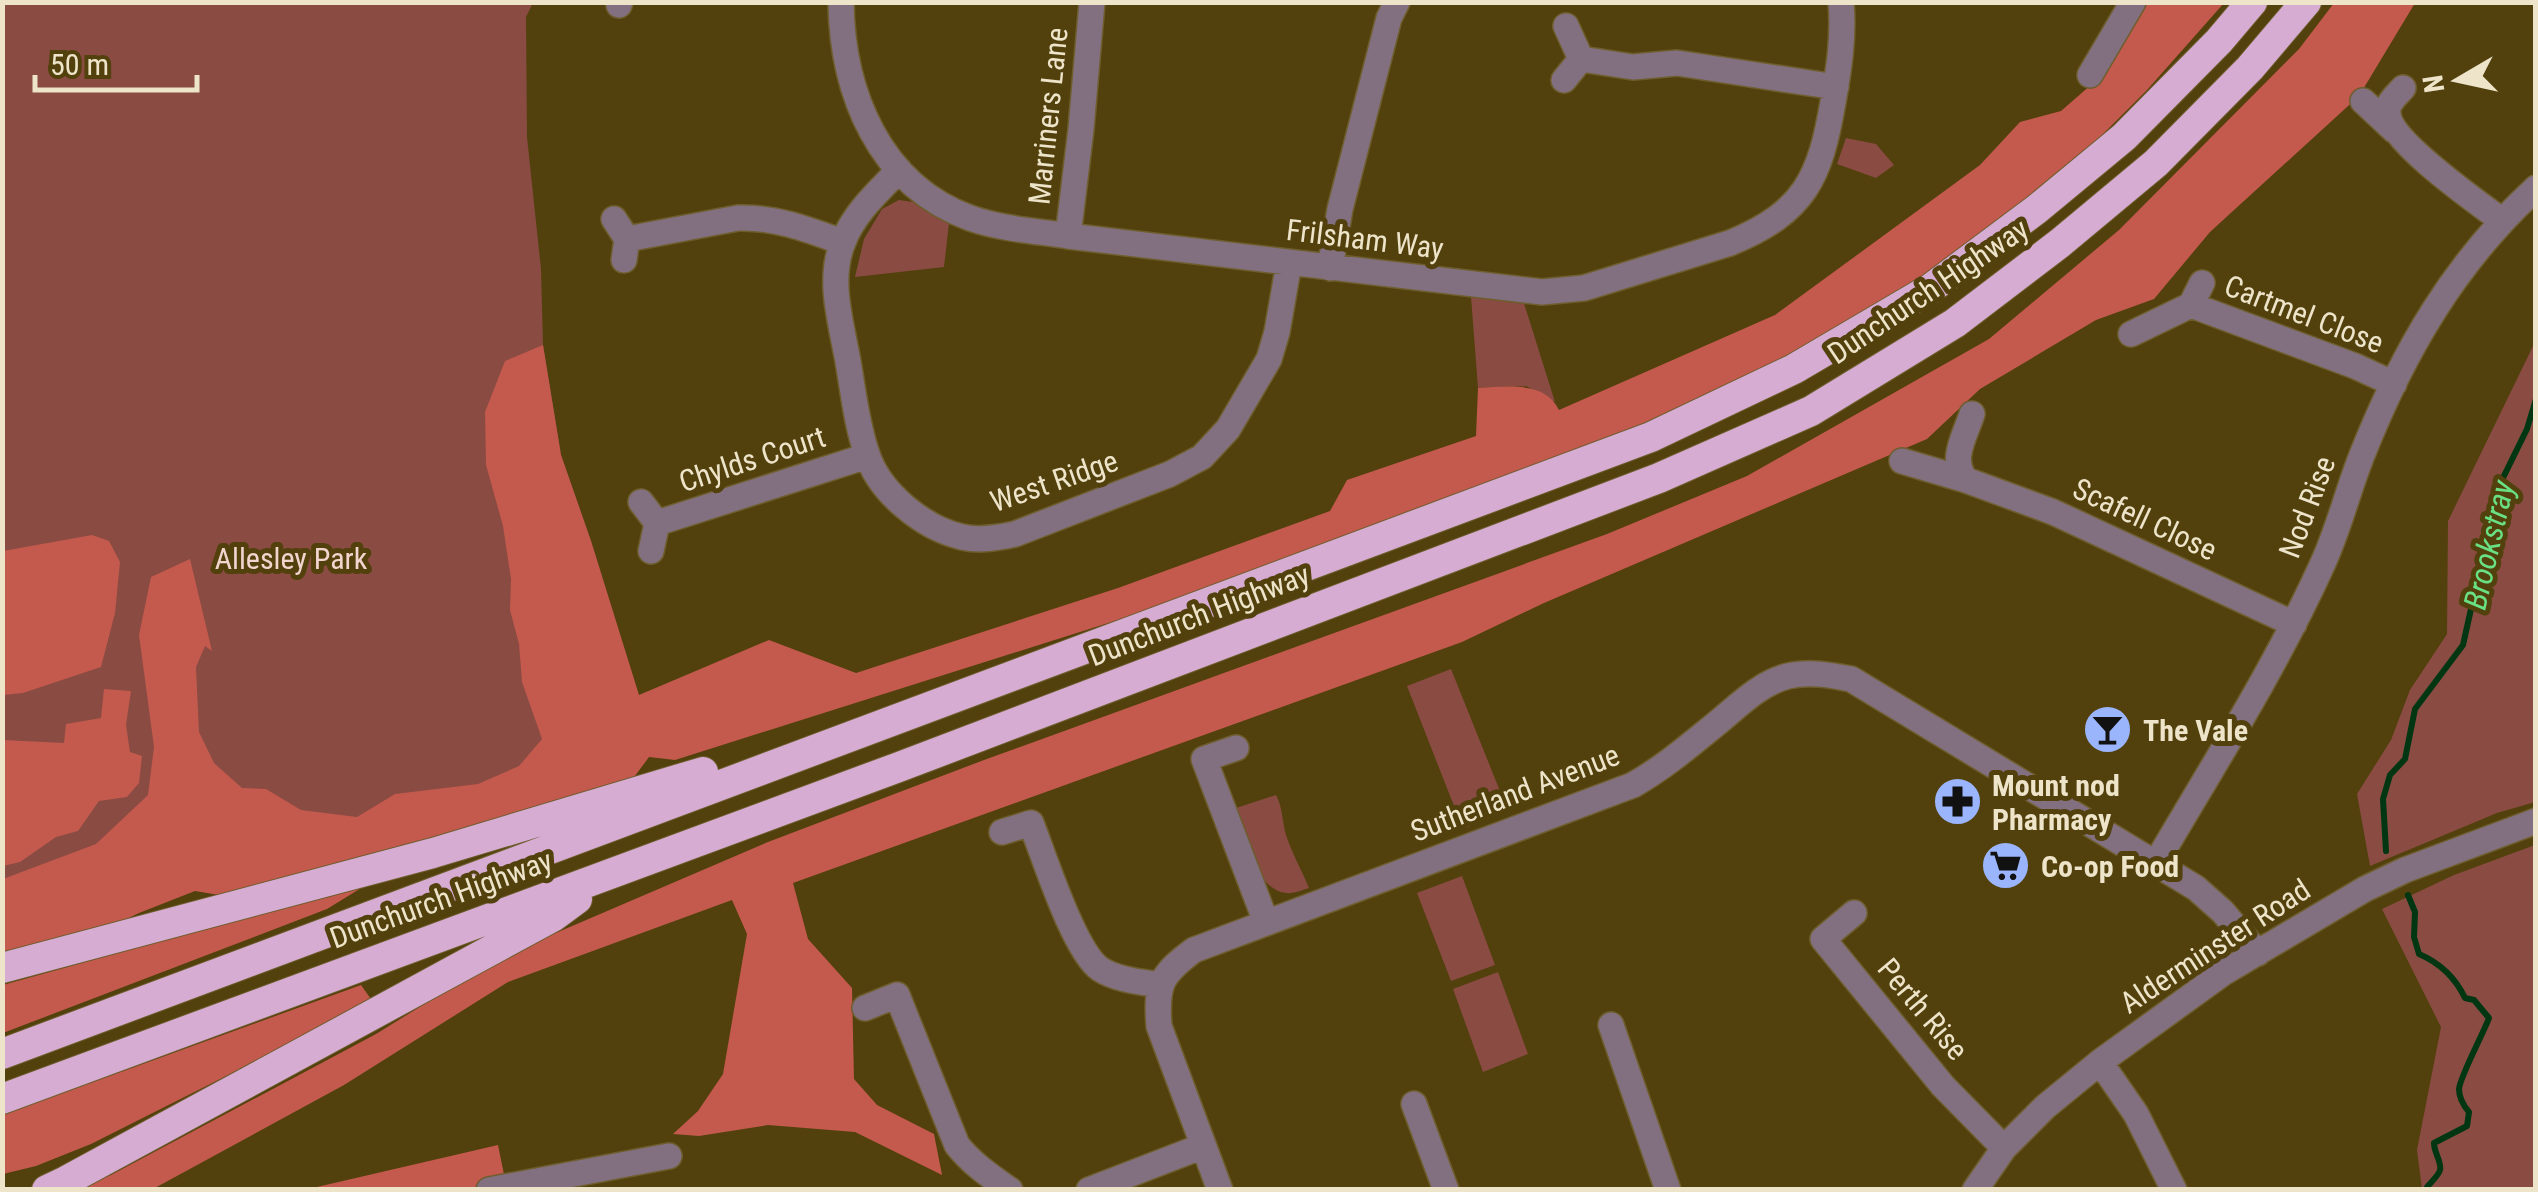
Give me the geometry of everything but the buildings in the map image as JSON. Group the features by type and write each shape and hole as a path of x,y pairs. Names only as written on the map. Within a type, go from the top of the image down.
{"highway":[{"name":"Dunchurch Highway","path":"2,1054 1650,437 1794,369 1930,289 2037,209 2124,137 2252,2"},
{"name":"Dunchurch Highway","path":"2,1099 603,878 1659,478 1811,411 1955,322 2074,232 2156,163 2250,68 2306,2"},
{"path":"2,968 433,854 790,746 830,744"},
{"path":"47,1190 554,916 603,878"}],"street":[{"name":"Frilsham Way","path":"841,2 845,58 856,102 883,152 918,188 974,220 1068,236 1542,292 1584,288 1730,243 1781,216 1807,187 1826,145 1842,48 1841,2"},
{"name":"Marriners Lane","path":"1068,236 1092,2"},
{"path":"1330,268 1340,208 1389,18 1397,2"},
{"path":"2090,75 2132,2"},
{"path":"1566,26 1581,59"},
{"path":"1581,59 1633,68 1676,63 1836,87"},
{"path":"1564,80 1581,59"},
{"path":"2401,137 2388,115 2389,104 2403,88"},
{"path":"2364,102 2426,162 2500,220"},
{"name":"West Ridge","path":"899,170 860,211 842,242 836,274 837,307 867,456 883,483 912,512 948,532 980,539 1015,534 1189,466 1202,457 1228,429 1269,359 1289,263"},
{"name":"Nod Rise","path":"2156,862 2294,624 2326,558 2362,454 2394,384 2443,295 2500,220 2536,188"},
{"path":"622,239 753,218 788,222 842,242"},
{"name":"Cartmel Close","path":"2131,334 2196,294 2394,384"},
{"path":"1966,480 1958,470 1957,457 1972,414"},
{"name":"Chylds Court","path":"657,523 867,456"},
{"name":"Scafell Close","path":"1902,461 2052,512 2294,624"},
{"name":"Chylds Court","path":"641,502 657,523 651,551"},
{"name":"Sutherland Avenue","path":"1160,986 1174,964 1194,950 1633,785 1684,751 1754,692 1790,675 1823,674 1850,679 2156,862 2196,888 2223,912 2258,953"},
{"path":"1236,748 1204,759 1266,922"},
{"name":"Alderminster Road","path":"1974,1190 2004,1148 2045,1107 2223,972 2365,889 2536,821"},
{"path":"1002,832 1031,823 1078,944 1099,968 1118,977 1160,986 1159,1026 1220,1190"},
{"name":"Perth Rise","path":"1854,913 1822,940 1943,1086 2004,1148"},
{"path":"865,1008 897,995 957,1145 980,1169 1010,1190"},
{"path":"1610,1025 1668,1190"},
{"path":"2100,1062 2136,1114 2174,1190"},
{"path":"1414,1104 1446,1190"},
{"path":"1089,1190 1204,1146"},
{"path":"489,1190 669,1156"}],"green space":[{"name":"Allesley Park","path":"3,3 533,3 526,17 527,137 541,269 543,345 561,455 639,696 649,757 3,928"},
{"path":"1846,138 1876,144 1894,165 1876,178 1837,164"},
{"path":"899,200 913,202 949,223 944,267 855,277 864,239 882,209"},
{"path":"1471,297 1523,300 1555,402 1526,386 1478,388"},
{"path":"2535,342 2535,802 2497,813 2370,866 2357,794 2391,740 2410,690 2447,634 2448,521"},
{"path":"1451,669 1508,811 1463,829 1407,686"},
{"path":"1276,795 1286,835 1309,888 1292,893 1275,890 1258,872 1233,809"},
{"path":"2535,845 2535,1189 2422,1189 2417,1150 2441,1027 2382,909 2454,875"},
{"path":"1462,876 1495,965 1451,981 1417,893"},
{"path":"1498,972 1528,1054 1483,1072 1453,989"}],"shaded area":[{"path":"2141,3 2224,3 2147,90 2061,176 1922,278 1818,340 1680,411 1181,600 675,760 649,757 629,784 237,898 195,891 93,935 3,957 3,879 96,844 148,795 154,747 139,635 151,577 190,559 212,651 205,646 196,667 199,732 214,763 242,788 266,789 301,810 357,817 395,794 478,784 519,766 542,739 522,682 519,644 510,610 511,579 503,526 486,465 485,412 505,361 543,345 561,455 639,695 769,640 856,673 1118,588 1330,511 1347,480 1476,436 1478,388 1524,387 1544,394 1559,410 1775,315 1980,165 2020,122 2061,111 2092,84"},
{"path":"2334,3 2415,3 2359,96 2210,232 2154,299 2096,320 1980,389 1927,439 1462,642 793,883 808,939 852,988 854,1079 877,1105 934,1134 942,1175 855,1132 768,1125 699,1136 673,1134 698,1111 723,1074 747,934 732,900 508,982 344,1085 153,1189 73,1190 111,1175 376,1034 502,956 768,842 1607,534 1747,476 1989,339 2119,230 2299,49"},
{"path":"92,535 109,541 120,562 115,613 101,667 23,693 3,695 3,551"},
{"path":"104,689 131,691 126,725 130,752 142,756 139,783 127,797 99,801 78,831 56,837 20,862 3,866 3,740 64,743 66,724 101,718"},
{"path":"371,882 327,909 3,1033 3,985"},
{"path":"361,985 373,1002 91,1144 36,1166 3,1174 2,1115"},
{"path":"498,1145 507,1189 304,1190"}],"waterway":[{"name":"Brookstray","path":"2386,851 2383,799 2390,775 2405,759 2415,709 2463,645 2471,609 2483,586 2492,507 2536,399"},
{"path":"2408,895 2415,912 2414,937 2419,954 2446,971 2465,998 2474,1000 2489,1018 2459,1089 2469,1112 2467,1126 2434,1143 2440,1170 2428,1190"}],"place":[{"name":"The Vale","path":"2108,730"},
{"name":"Mount nod Pharmacy","path":"1957,802"},
{"name":"Co-op Food","path":"2006,866"}]}
